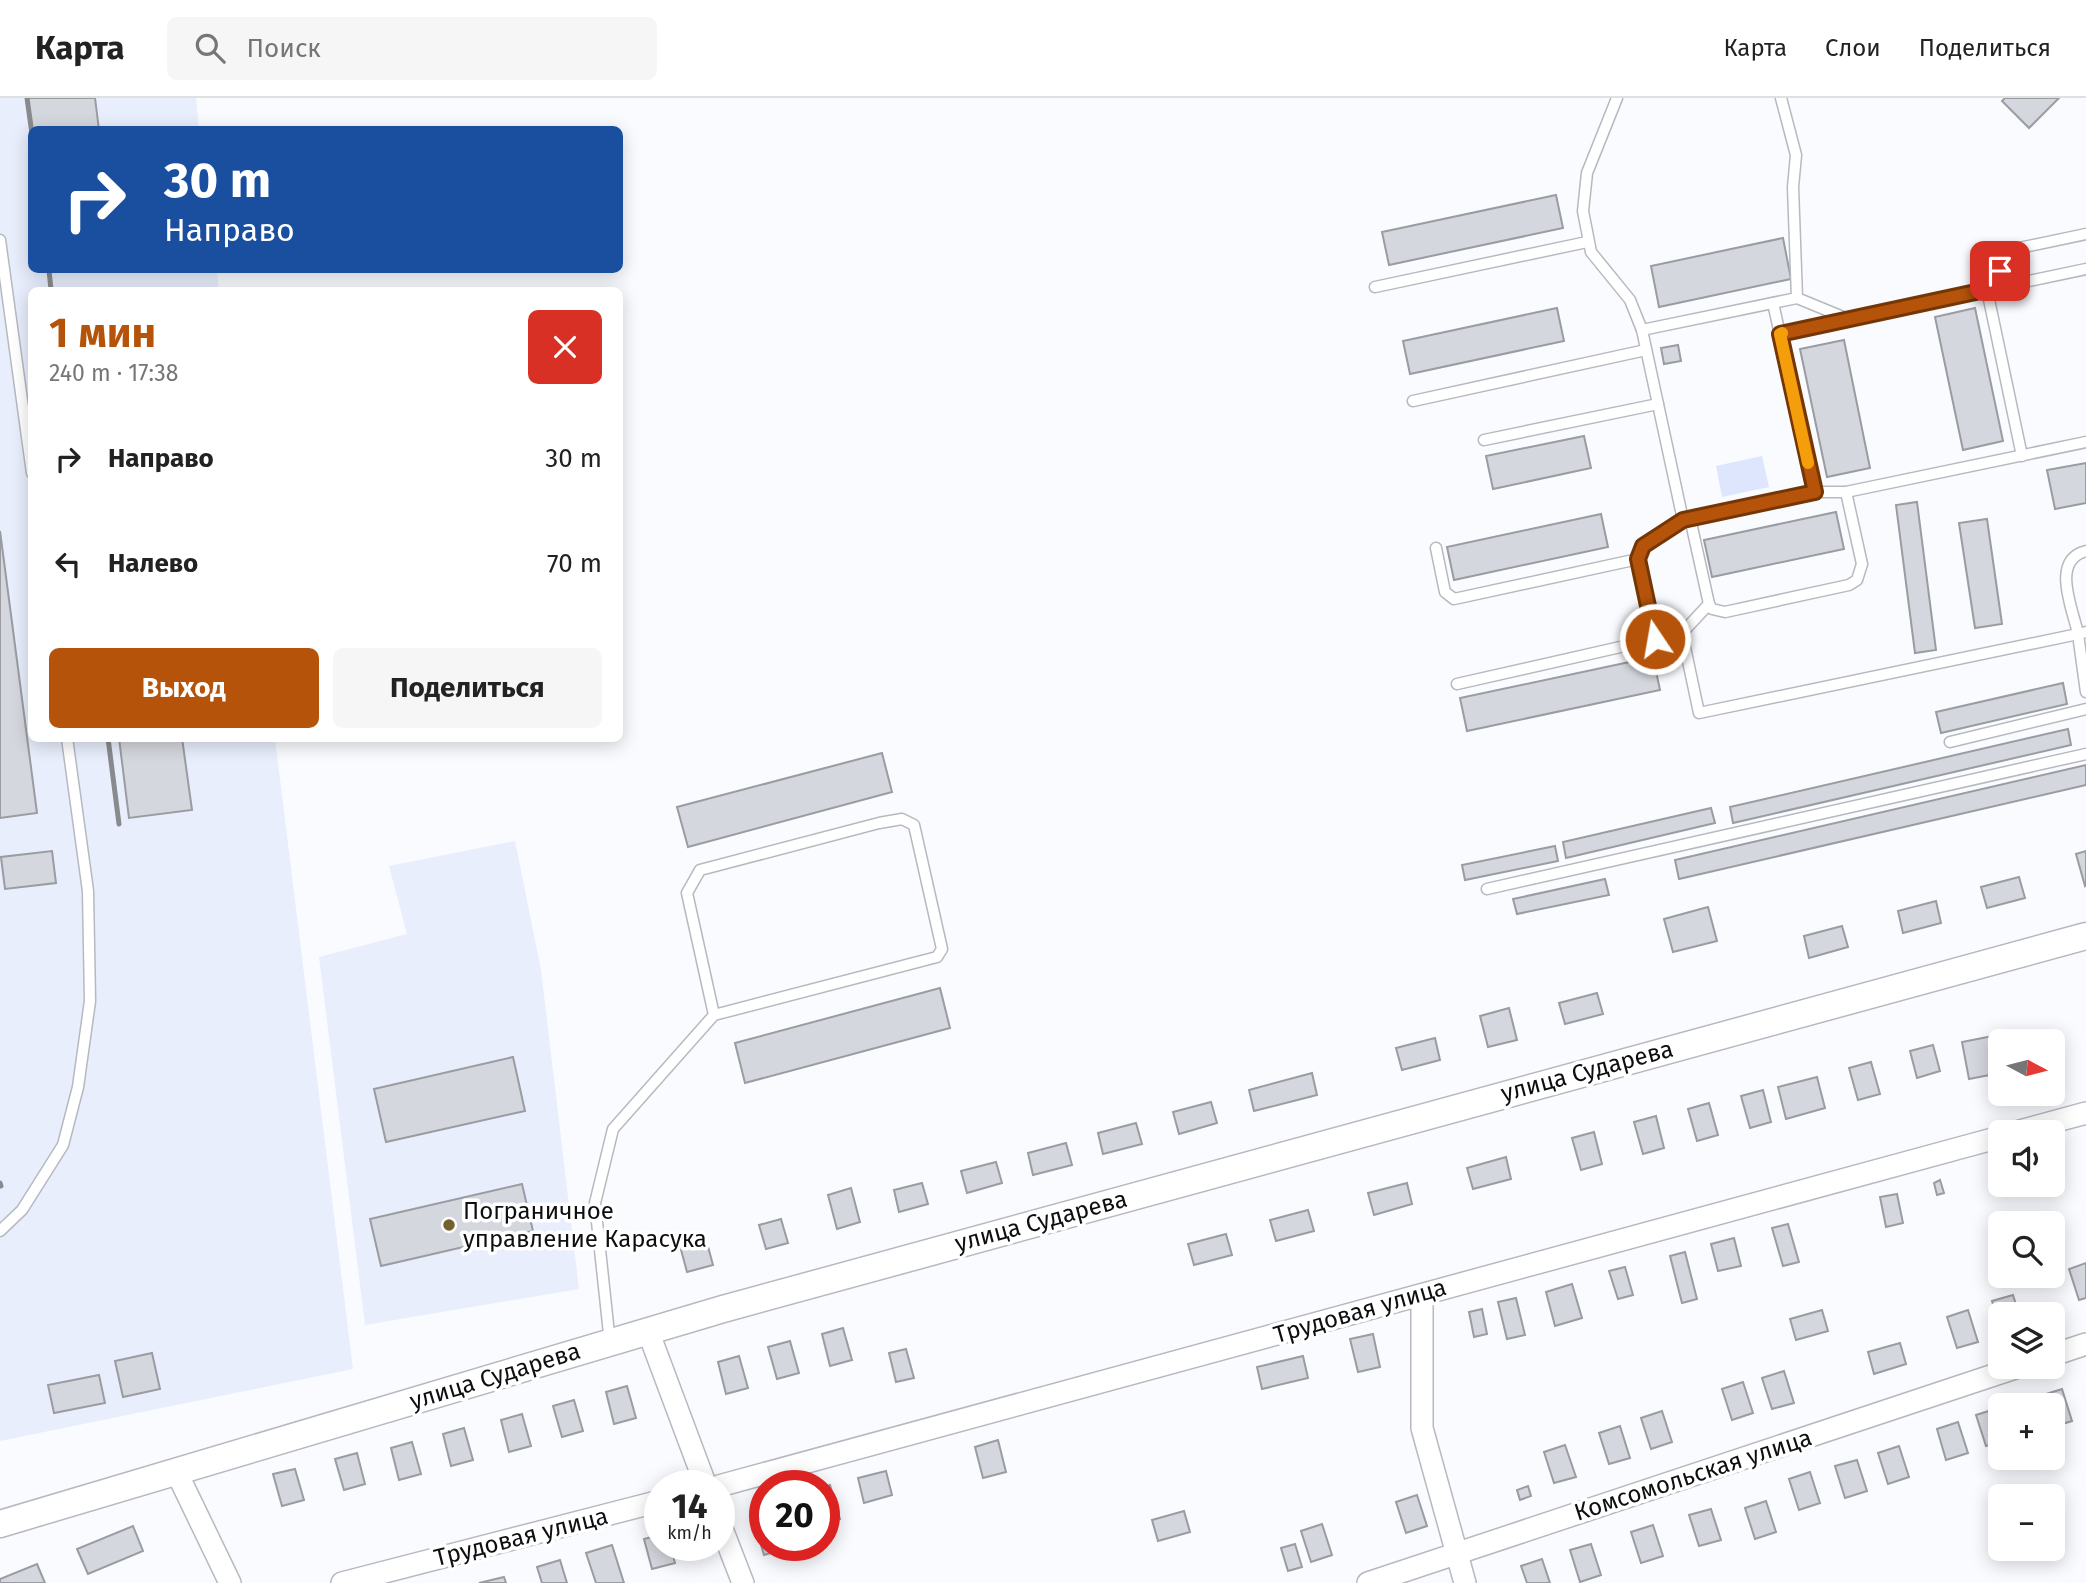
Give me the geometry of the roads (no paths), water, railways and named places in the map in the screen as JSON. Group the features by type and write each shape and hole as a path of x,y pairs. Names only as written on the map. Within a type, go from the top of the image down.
{"street":[{"name":"улица Сударева","path":"0,1524 648,1331 2086,936"},
{"path":"2060,1120 2086,1113"},
{"name":"Трудовая улица","path":"735,1482 1988,1139"},
{"path":"1422,1295 1422,1427 1455,1555 1465,1583"},
{"path":"648,1331 700,1470"},
{"path":"2065,1351 2086,1344"},
{"name":"Комсомольская улица","path":"1368,1583 1988,1377"},
{"path":"176,1471 230,1583"},
{"name":"Трудовая улица","path":"342,1583 644,1505"},
{"path":"734,1561 743,1583"}],"lane":[{"path":"1617,98 1587,173 1583,211 1587,242 1595,259 1612,275 1630,300 1642,330 1686,519 1712,609 1725,612 1849,585 1857,580 1862,564 1846,492"},
{"path":"1781,98 1796,155 1793,187 1797,298"},
{"path":"1986,290 2019,248 2086,234"},
{"path":"0,240 28,444"},
{"path":"1375,287 1587,242"},
{"path":"1780,334 2086,269"},
{"path":"1986,290 2022,456"},
{"path":"1642,330 1797,298 1848,319"},
{"path":"1773,303 1815,492"},
{"path":"1413,401 1646,350"},
{"path":"1484,440 1658,404"},
{"path":"1655,639 1638,559 1643,546 1686,519 1815,492 1846,492 2086,443"},
{"path":"1436,548 1445,592 1454,599 1638,559"},
{"path":"2086,551 2076,554 2068,561 2065,571 2082,633 2086,692"},
{"path":"1457,684 1682,633 1709,604"},
{"path":"1682,633 1699,713 2082,633"},
{"path":"1950,742 2086,709"},
{"path":"0,1231 22,1210 63,1145 80,1075 90,1001 88,891 68,742"},
{"path":"1487,889 2086,754"},
{"path":"610,1342 595,1203 613,1129 714,1015 937,957 942,949 915,825 902,819 879,823 700,870 687,893 714,1015"}],"railway":[{"path":"27,98 31,126"},
{"path":"49,273 51,287"},
{"path":"109,742 119,824"}],"place":[{"name":"Пограничное управление Карасука","path":"449,1225"}]}
